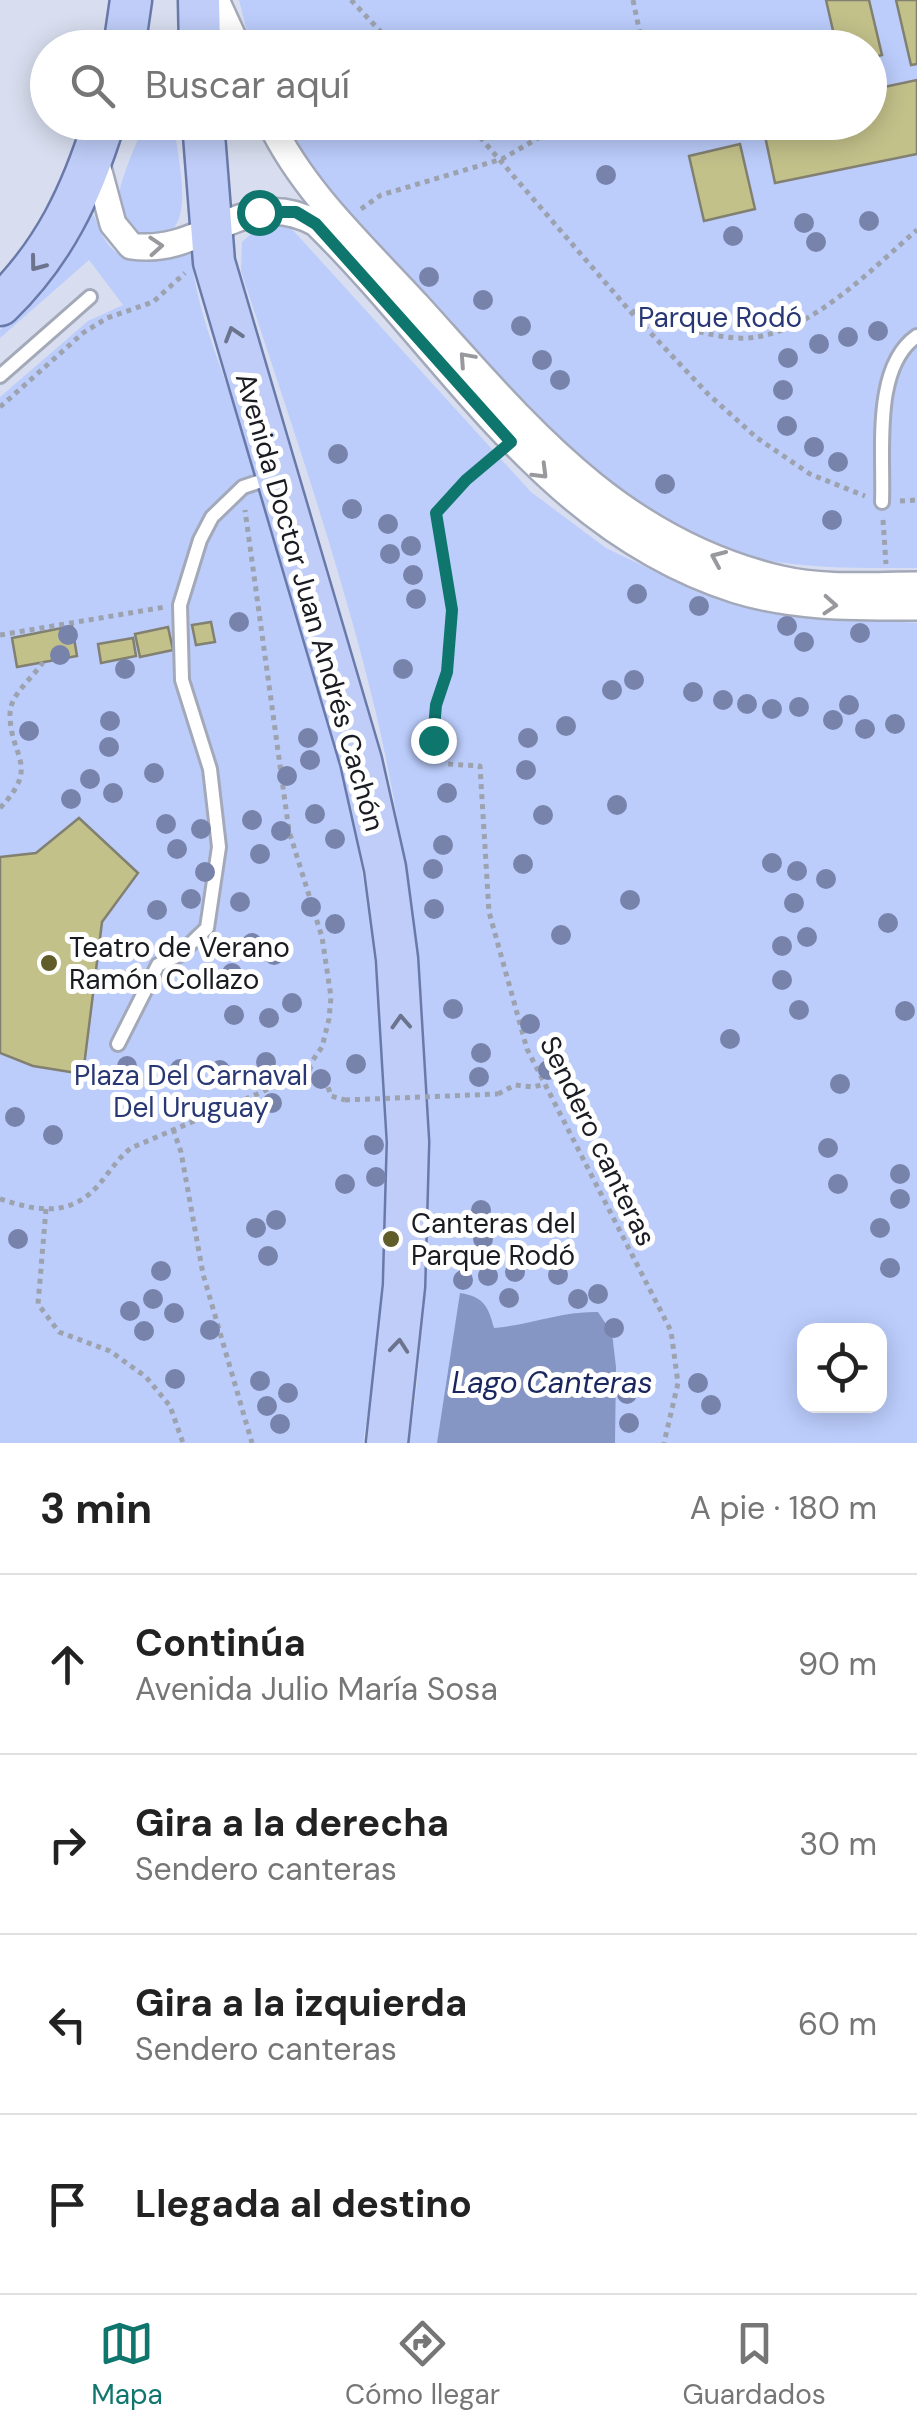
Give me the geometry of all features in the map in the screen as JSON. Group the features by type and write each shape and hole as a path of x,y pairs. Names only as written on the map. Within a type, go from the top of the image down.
{"main road":[{"path":"127,30 131,0"},
{"path":"199,0 200,30"},
{"path":"0,305 30,275 69,216 98,140"},
{"name":"Avenida Doctor Juan Andrés Cachón","path":"204,140 212,246 260,481 361,761 398,959 408,1142 404,1286 387,1443"}],"street":[{"path":"216,0 230,30"},
{"path":"99,140 113,224 131,246 212,246 246,215 296,212 316,224 511,442 586,512 629,539 710,580 785,602 917,607"},
{"path":"281,140 306,182 531,431 595,490 636,517 730,564 783,580 917,585"}],"lane":[{"path":"0,376 90,297"},
{"path":"882,502 886,380 902,347 917,336"},
{"path":"118,1044 158,965 179,955 207,928 219,848 210,769 182,680 180,604 200,540 212,517 260,481"}],"path":[{"path":"351,0 379,30"},
{"path":"633,0 639,30"},
{"path":"484,140 708,394 757,438 810,474 882,502 888,585"},
{"path":"343,223 381,195 502,159 535,140"},
{"path":"630,310 715,335 740,338 764,334 800,322 838,298 917,230"},
{"path":"0,407 83,333 107,318 154,302 212,246"},
{"name":"Sendero canteras","path":"511,442 466,480 436,513 452,610 447,672 436,705 433,740 446,764 480,766 489,912 528,1049 671,1332 678,1383 664,1443"},
{"path":"0,1199 38,1210 64,1207 87,1196 114,1161 131,1148 262,1092 308,1067 322,1048 331,997 322,937 289,831 260,481"},
{"path":"0,635 48,630 180,604"},
{"path":"0,808 16,791 22,764 10,713 16,694 44,662"},
{"path":"308,1067 325,1078 331,1096 345,1100 498,1094 515,1084 546,1084"},
{"path":"379,1096 379,1112"},
{"path":"174,1129 203,1274 252,1443"},
{"path":"46,1209 38,1304 59,1332 110,1351 146,1377 170,1406 183,1443"}],"green space":[{"name":"Parque Rodó","path":"239,0 917,0 917,568 818,566 744,555 679,529 638,504 598,473 521,401 356,229 321,188 291,140 887,140 887,30 247,30"},
{"path":"137,140 176,140 182,205 175,227 167,234 148,238 129,227 119,203 124,175"},
{"name":"Plaza Del Carnaval Del Uruguay","path":"91,212 105,240 122,255 143,260 187,251 191,255 204,319 261,488 341,765 371,931 384,1102 382,1275 363,1443 0,1443 0,397 88,321 123,305 89,260 0,338 0,330 37,293"},
{"path":"272,223 291,228 531,492 606,548 695,591 738,605 787,614 917,623 917,1443 409,1443 421,1341 426,1205 423,1056 407,884 388,770 362,657 241,271 242,242 260,226"}],"water":[{"name":"Lago Canteras","path":"460,1293 484,1304 494,1328 598,1312 612,1333 616,1367 615,1443 437,1443"}],"building":[{"path":"826,0 869,0 876,30 833,30"},
{"path":"896,0 917,0 917,64 911,65"},
{"path":"917,80 917,154 775,183 766,140 887,140 887,86"},
{"path":"740,144 755,209 704,221 689,156"},
{"path":"211,622 215,642 196,645 192,625"},
{"path":"72,626 77,656 17,667 12,638"},
{"path":"168,627 173,650 140,657 135,634"},
{"path":"133,638 136,656 101,663 98,644"},
{"name":"Teatro de Verano Ramón Collazo","path":"79,818 138,873 102,922 83,1074 33,1066 0,1053 0,857 36,853"}],"place":[{"name":"Teatro de Verano Ramón Collazo","path":"49,963"},
{"name":"Canteras del Parque Rodó","path":"391,1239"}],"route":[{"path":"259,212 296,212 316,224 511,442 466,480 436,513 452,610 447,672 436,705 433,740"}]}
